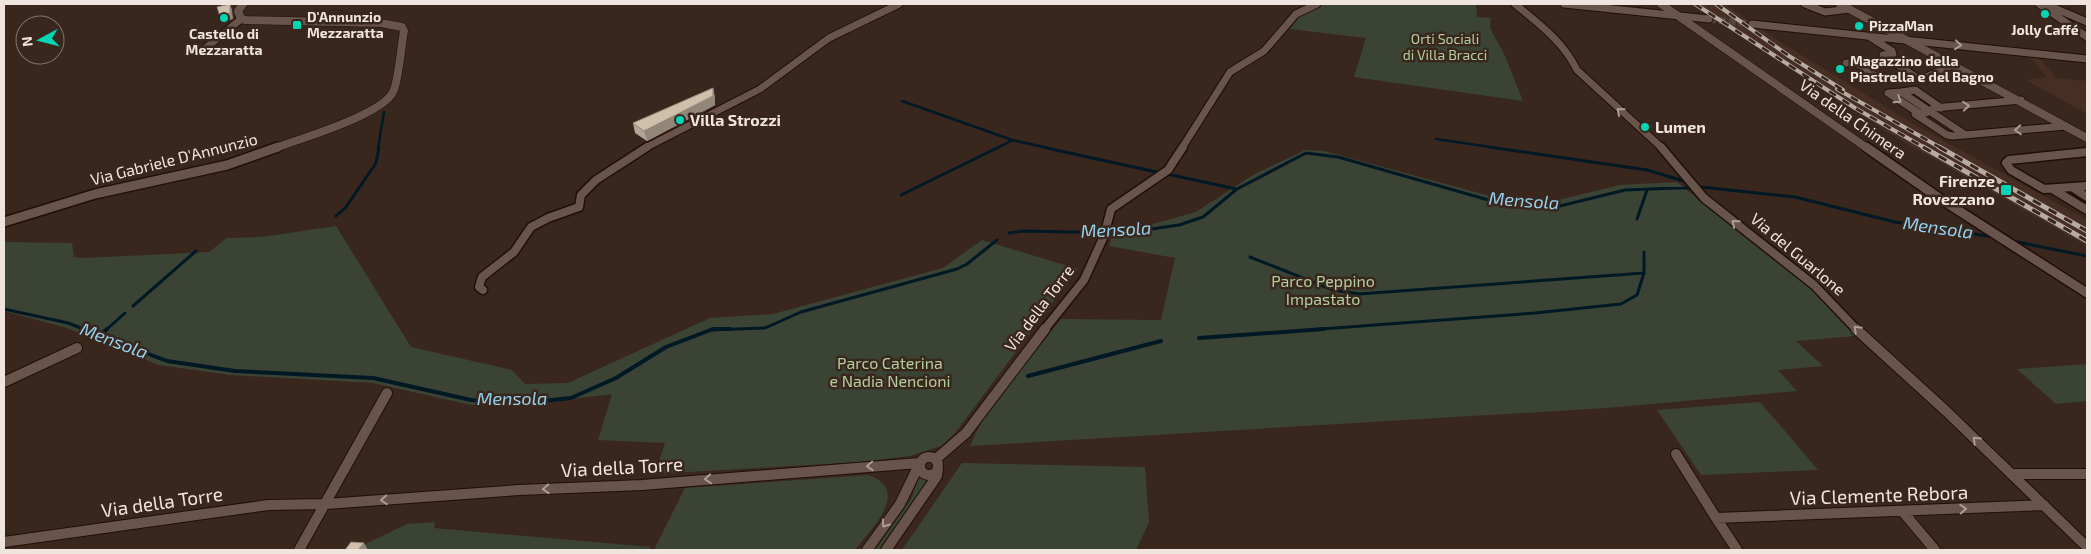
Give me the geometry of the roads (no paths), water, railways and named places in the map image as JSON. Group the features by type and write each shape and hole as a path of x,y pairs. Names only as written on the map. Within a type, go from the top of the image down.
{"street":[{"path":"201,52 241,19 238,11 243,4"},
{"path":"483,290 479,287 478,282 483,275 513,254 518,243 532,226 579,207 580,195 596,180 643,150 760,89 803,55 838,33 899,4"},
{"name":"Via della Torre","path":"4,542 268,505 326,504 519,490 642,485 919,465 921,471 927,474 966,434 1007,377 1084,280 1105,231 1109,214 1115,205 1168,170 1230,72 1264,52 1296,14 1318,4"},
{"name":"Via del Guarlone","path":"1515,4 1562,44 1578,70 1598,91 1662,148 1697,191 1774,256 1814,285 1855,328 2087,547"},
{"path":"1564,4 1709,19"},
{"name":"Via della Chimera","path":"1661,4 1939,198 2087,293"},
{"path":"1805,4 1818,10 1831,12 1850,9"},
{"path":"1840,4 2022,100 2087,138"},
{"path":"2039,4 2087,37"},
{"path":"2045,4 2087,22"},
{"path":"2052,13 2064,12"},
{"name":"Via Gabriele D'Annunzio","path":"4,222 95,194 227,165 253,157 350,121 379,106 393,92 404,30 402,27 381,23 241,19"},
{"path":"1752,24 2087,59"},
{"path":"1868,35 1892,51 1893,54 1883,55 1920,80 1954,64"},
{"path":"1846,63 1895,63"},
{"path":"1858,64 1877,77"},
{"path":"1919,113 1888,92 1915,90 1941,108"},
{"path":"1901,92 1964,134"},
{"path":"2022,100 1941,108 1914,114 1946,135 2066,126"},
{"path":"2087,152 2024,157 2007,161 2011,170 2037,186 2054,190 2087,210"},
{"path":"2054,190 2087,186"},
{"path":"2072,188 2087,197"},
{"path":"4,382 77,348"},
{"path":"299,550 387,393"},
{"path":"1676,454 1737,550"},
{"path":"886,550 937,476 937,464"},
{"path":"866,550 900,504 919,465"},
{"path":"2011,474 2087,474"},
{"name":"Via Clemente Rebora","path":"1716,518 2044,505"},
{"path":"1903,512 1935,550"}],"waterway":[{"path":"902,101 1012,140 1048,148"},
{"path":"378,148 384,112"},
{"path":"1436,139 1497,148"},
{"path":"999,147 1011,141"},
{"path":"336,216 346,207 376,163 379,147"},
{"path":"901,195 999,147"},
{"path":"1042,147 1161,173"},
{"path":"1489,147 1647,170 1684,181 1689,187"},
{"name":"Mensola","path":"1009,233 1023,231 1124,233 1179,225 1203,217 1237,189 1306,153 1338,157 1492,201 1560,206 1625,190 1689,187"},
{"path":"1167,174 1236,189"},
{"name":"Mensola","path":"1689,187 1701,187 1795,197 1895,222 1994,237"},
{"path":"1637,219 1647,190"},
{"name":"Mensola","path":"711,330 765,328 801,312 957,269 967,264 997,240"},
{"name":"Mensola","path":"2012,241 2087,256"},
{"path":"133,306 196,251"},
{"path":"1644,252 1644,273"},
{"path":"1250,257 1333,290 1359,294 1644,273"},
{"path":"1308,330 1535,313 1621,304 1637,295 1644,273"},
{"name":"Mensola","path":"4,309 68,323 86,330"},
{"path":"106,330 125,313"},
{"name":"Mensola","path":"83,329 100,335"},
{"path":"100,335 107,329"},
{"name":"Mensola","path":"100,335 167,361 235,371 373,378 471,400 523,403 571,398 616,378 666,347 713,329 730,329"},
{"path":"1199,338 1324,329"},
{"path":"1028,376 1161,341"}],"tunnel":[{"path":"1709,19 1752,24"}],"railway":[{"path":"1695,4 1855,108 1925,148"},
{"path":"1716,4 1789,56 1843,90"},
{"path":"1837,89 1941,148"},
{"path":"1923,147 2087,241"},
{"path":"1939,147 2087,231"}],"place":[{"name":"Jolly Caffé","path":"2045,14"},
{"name":"Castello di Mezzaratta","path":"224,18"},
{"name":"D'Annunzio Mezzaratta","path":"297,25"},
{"name":"PizzaMan","path":"1859,26"},
{"name":"Magazzino della Piastrella e del Bagno","path":"1840,69"},
{"name":"Villa Strozzi","path":"680,120"},
{"name":"Lumen","path":"1645,127"},
{"name":"Firenze Rovezzano","path":"2006,190"}],"park label":[{"name":"Orti Sociali di Villa Bracci","path":"1445,48"},
{"name":"Parco Peppino Impastato","path":"1323,290"},
{"name":"Parco Caterina e Nadia Nencioni","path":"890,372"}]}
